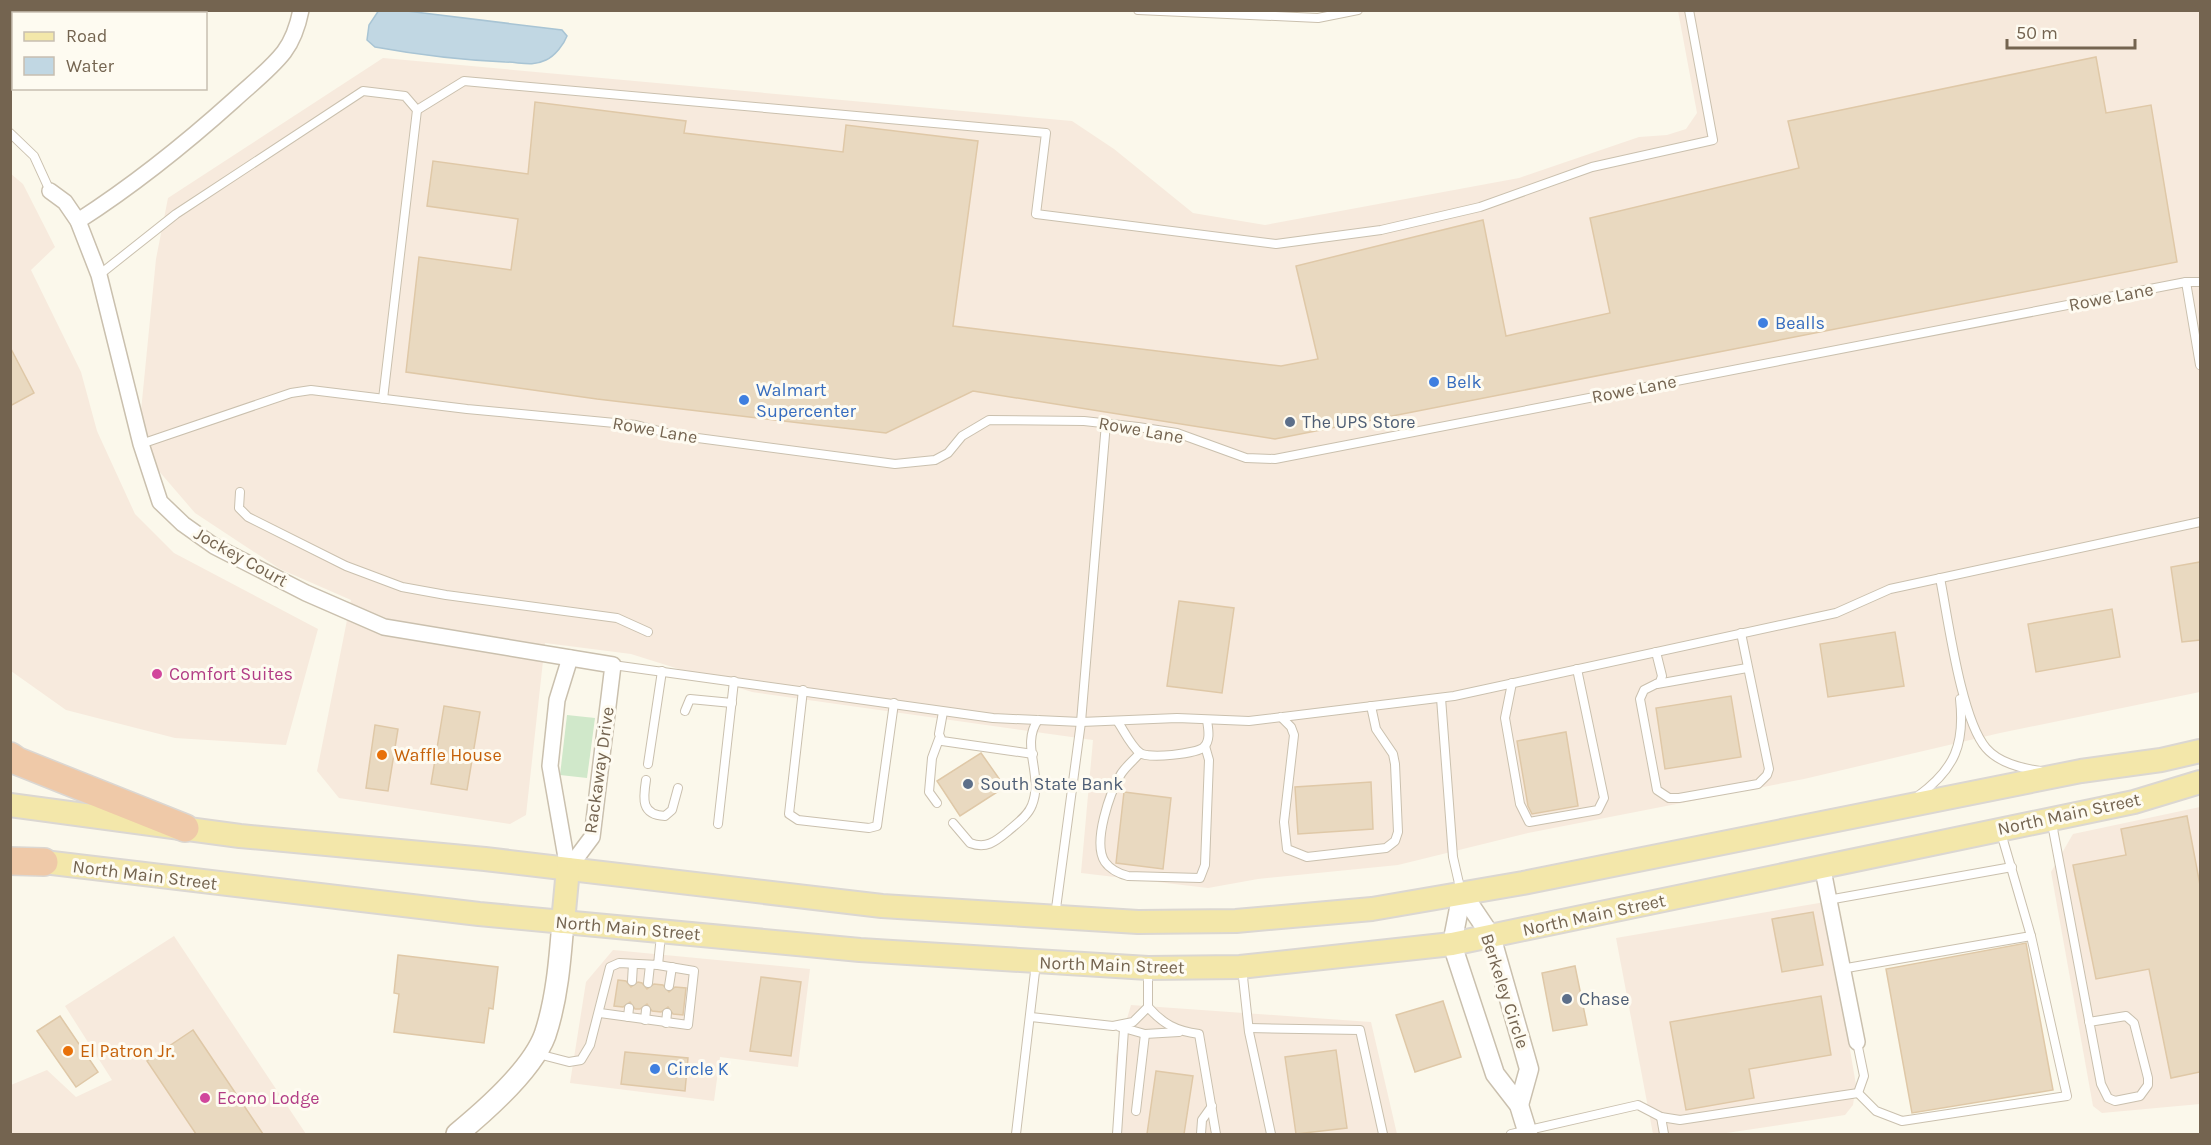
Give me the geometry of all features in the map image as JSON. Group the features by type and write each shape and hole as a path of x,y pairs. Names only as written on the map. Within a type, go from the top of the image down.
{"highway":[{"path":"10,756 17,761 185,828"},
{"path":"10,859 44,862"}],"main road":[{"path":"2161,760 2200,740"},
{"name":"North Main Street","path":"10,805 185,828 568,869 882,906 1138,922 1236,921 1372,909 1462,894 2062,774 2161,760 2200,751"},
{"name":"North Main Street","path":"44,862 563,922 662,931 1036,963 1148,968 1242,966 1452,944 1822,865 2134,802 2200,782"},
{"path":"457,1134 495,1103 544,1037 559,975 568,869"}],"street":[{"path":"78,221 134,184 196,135 254,82 284,52 298,26 301,10"},
{"name":"Jockey Court","path":"50,191 65,202 78,221 99,275 141,444 160,502 183,524 214,546 306,593 384,627 613,665"},
{"name":"Rackaway Drive","path":"568,869 550,766 557,700 570,658"},
{"name":"Rackaway Drive","path":"568,869 592,837 613,665"},
{"path":"1822,865 1857,1042"},
{"name":"Berkeley Circle","path":"1462,894 1491,936 1529,1069 1519,1104 1522,1133"},
{"name":"Berkeley Circle","path":"1462,894 1452,944 1495,1074 1519,1104"}],"lane":[{"path":"1138,10 1318,18 1358,10"},
{"path":"417,110 464,81 1046,133 1036,214 1276,244 1381,230 1480,207 1592,168 1713,140 1689,10"},
{"path":"99,275 176,214 363,91 405,96 417,110 383,399"},
{"path":"10,133 34,156 50,191"},
{"path":"2186,282 2200,365"},
{"name":"Rowe Lane","path":"141,444 291,393 311,390 636,425 675,435 895,464 935,460 948,453 962,436 989,420 1106,423 1177,433 1246,458 1275,459 1304,456 1430,429 2186,282 2200,282"},
{"path":"1055,917 1081,722 1106,423"},
{"path":"240,492 239,508 248,517 346,566 402,587 616,618 648,632"},
{"path":"613,665 803,690 943,712 1081,722 1177,718 1249,721 1441,698 1836,613 1890,589 2200,522"},
{"path":"1940,578 1967,712 1986,748 2014,767 2062,774"},
{"path":"1741,633 1769,769 1767,775 1758,784 1669,798 1657,790 1640,699 1644,690 1657,684 1747,668"},
{"path":"1656,652 1662,676 1657,684"},
{"path":"1904,807 1935,784 1947,770 1959,747 1962,713 1956,658"},
{"path":"1512,683 1505,718 1520,804 1529,822 1598,810 1604,798 1577,669"},
{"path":"648,764 662,671"},
{"path":"718,824 734,681"},
{"path":"803,690 789,814 798,820 869,828 878,826 894,703"},
{"path":"1441,698 1453,857 1462,894"},
{"path":"685,711 690,699 732,703"},
{"path":"1281,717 1291,727 1294,744 1284,822 1287,849 1307,857 1374,849 1391,845 1398,832 1393,754 1376,729 1371,706"},
{"path":"937,803 929,792 932,758 939,738 943,712"},
{"path":"953,823 970,843 987,846 1003,836 1032,806 1037,774 1030,733 1038,720"},
{"path":"1140,753 1122,773 1104,815 1100,848 1103,860 1121,874 1128,876 1200,878 1205,865 1209,760 1205,746 1209,734 1207,720"},
{"path":"1118,722 1140,753 1152,757 1197,751 1205,746"},
{"path":"939,738 946,743 1033,754"},
{"path":"646,780 643,801 648,811 656,815 666,816 672,810 678,788"},
{"path":"2051,819 2089,1022 2101,1084 2108,1098 2115,1101 2140,1096 2148,1085 2148,1078 2134,1023 2126,1016 2089,1022"},
{"path":"1858,1093 1876,1111 1902,1121 2067,1096 2031,936 2000,829"},
{"path":"1828,900 2012,867"},
{"path":"648,983 662,931"},
{"path":"1841,969 2031,936"},
{"path":"534,1053 569,1062 581,1060 590,1045 600,1013 610,967 619,963 694,971 688,1025 600,1013"},
{"path":"1016,1134 1036,963"},
{"path":"632,981 633,964"},
{"path":"1242,966 1249,1028 1270,1134"},
{"path":"669,986 672,967"},
{"path":"1148,968 1148,1007 1160,1021 1180,1032"},
{"path":"1113,1026 1133,1022 1148,1007"},
{"path":"628,1017 629,1008"},
{"path":"645,1020 646,1010"},
{"path":"666,1023 667,1013"},
{"path":"1031,1017 1113,1026 1145,1034 1180,1032 1199,1034 1216,1134"},
{"path":"1249,1028 1360,1030 1383,1134"},
{"path":"1117,1134 1124,1029"},
{"path":"1137,1111 1145,1034"},
{"path":"1857,1042 1864,1076 1858,1093"},
{"path":"1522,1133 1638,1105 1661,1117 1680,1120 1858,1093"},
{"path":"1201,1134 1202,1120 1212,1106"},
{"path":"1661,1117 1664,1134"}],"shaded area":[{"path":"1678,11 2200,11 2200,692 2000,733 1804,779 1528,833 1398,865 1258,879 1208,888 1081,873 1093,740 752,692 631,654 545,643 526,815 510,824 339,798 317,771 351,600 280,569 195,513 158,470 140,421 156,259 168,198 383,58 1072,121 1114,149 1193,213 1265,225 1519,178 1639,137 1667,135 1686,129 1697,113"},
{"path":"10,173 23,184 55,247 31,270 81,372 97,431 135,514 174,553 318,629 286,745 175,738 66,710 11,671"},
{"path":"2200,807 2200,1104 2102,1113 2093,1106 2051,872 2073,834"},
{"path":"1825,902 1856,1085 1853,1105 1845,1115 1720,1134 1653,1134 1616,938"},
{"path":"174,936 306,1134 11,1134 11,1085 47,1070 76,1097 112,1080 65,1006"},
{"path":"613,950 810,969 798,1067 720,1057 714,1101 570,1083 586,982"},
{"path":"1131,1005 1371,1022 1397,1134 1113,1134 1116,1056"}],"green space":[{"path":"567,715 595,718 587,778 560,775"}],"water":[{"path":"379,10 407,11 562,30 567,36 553,56 536,63 424,55 375,47 367,40 369,25"}],"building":[{"path":"2096,57 2106,113 2151,105 2177,262 1275,439 973,391 886,433 597,399 406,372 419,257 511,270 518,219 427,206 433,161 528,174 535,102 686,121 684,133 843,152 846,125 978,141 953,326 1281,366 1318,359 1296,266 1483,220 1506,336 1610,313 1590,218 1799,168 1788,121"},
{"path":"10,347 34,393 10,406"},
{"path":"2200,562 2200,640 2182,642 2171,567"},
{"path":"1179,601 1234,608 1222,693 1167,686"},
{"path":"2112,609 2120,657 2036,672 2028,624"},
{"path":"1895,632 1904,686 1828,697 1820,644"},
{"path":"1731,696 1741,757 1665,769 1656,708"},
{"path":"444,706 480,712 467,790 431,784"},
{"path":"375,725 398,729 388,791 366,788"},
{"path":"1566,732 1578,806 1532,814 1528,806 1517,741"},
{"path":"981,753 1005,787 960,816 937,781"},
{"path":"1371,782 1373,829 1298,834 1295,787"},
{"path":"1124,792 1171,798 1163,869 1116,863"},
{"path":"2187,816 2200,885 2200,1072 2171,1078 2149,969 2096,979 2073,865 2126,855 2121,829"},
{"path":"1813,912 1823,965 1782,972 1772,919"},
{"path":"2026,943 2053,1090 1912,1113 1886,969"},
{"path":"398,955 498,967 493,1009 489,1008 484,1043 394,1032 399,994 394,993"},
{"path":"1575,966 1587,1025 1553,1031 1542,973"},
{"path":"761,977 801,982 791,1056 750,1051"},
{"path":"618,980 626,981 631,987 638,982 642,983 647,989 654,984 663,985 669,992 675,987 686,988 683,1015 673,1014 668,1007 661,1012 652,1011 647,1004 640,1009 635,1009 630,1002 623,1007 614,1006"},
{"path":"1821,996 1831,1055 1749,1069 1754,1098 1686,1110 1670,1022"},
{"path":"1443,1001 1461,1057 1415,1072 1396,1015"},
{"name":"El Patron Jr.","path":"60,1016 98,1072 76,1087 37,1031"},
{"name":"Econo Lodge","path":"193,1030 263,1134 196,1134 147,1061"},
{"path":"1336,1050 1347,1128 1296,1134 1285,1057"},
{"path":"625,1052 688,1058 685,1091 621,1084"},
{"path":"1156,1071 1193,1076 1184,1134 1147,1134"}],"place":[{"name":"Bealls","path":"1763,323"},
{"name":"Belk","path":"1434,382"},
{"name":"Walmart Supercenter","path":"744,400"},
{"name":"The UPS Store","path":"1290,422"},
{"name":"Comfort Suites","path":"157,674"},
{"name":"Waffle House","path":"382,755"},
{"name":"South State Bank","path":"968,784"},
{"name":"Chase","path":"1567,999"},
{"name":"El Patron Jr.","path":"68,1051"},
{"name":"Circle K","path":"655,1069"},
{"name":"Econo Lodge","path":"205,1098"}]}
